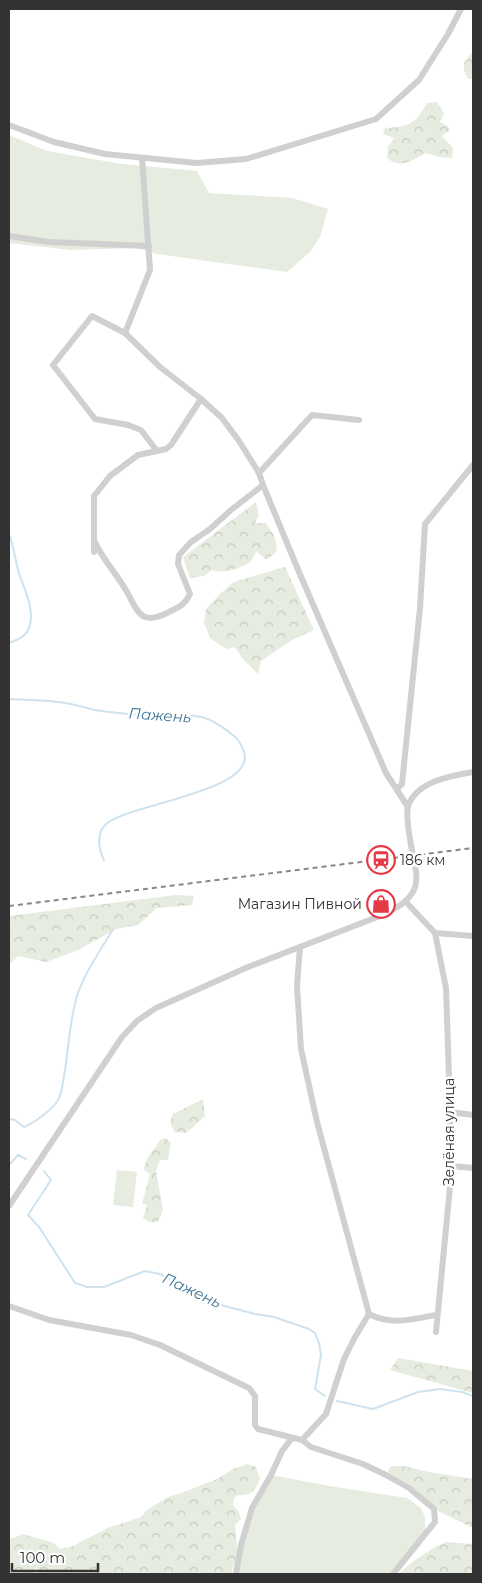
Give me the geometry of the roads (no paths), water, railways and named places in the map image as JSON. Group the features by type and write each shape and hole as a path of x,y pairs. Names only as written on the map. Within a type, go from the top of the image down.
{"street":[{"path":"9,124 54,142 105,154 198,163 246,159 376,118 419,80 448,34 461,9"},
{"path":"125,333 150,270 142,158"},
{"path":"9,236 49,242 149,246"},
{"path":"157,451 141,430 128,425 95,419 54,365 92,316 125,333 160,368 201,399 222,418 259,472 299,572 386,773 408,807"},
{"path":"94,552 94,496 110,476 138,455 166,449 172,445 201,399"},
{"path":"259,472 312,416 359,420"},
{"path":"397,789 402,784 420,608 426,524 473,465"},
{"path":"94,540 136,608 143,616 151,618 161,615 186,603 190,594 178,564 180,555 191,542 210,529 263,485"},
{"path":"9,1206 122,1037 137,1021 156,1008 183,995 385,914 406,902 414,889 417,874 408,822 408,807 415,795 430,783 447,776 473,772"},
{"path":"406,902 435,933 473,936"},
{"name":"Зелёная улица","path":"435,933 446,988 452,1166 436,1315 436,1332"},
{"path":"300,947 297,986 302,1049 317,1122 369,1314 354,1337 344,1359 326,1414 302,1440"},
{"path":"450,1112 473,1115"},
{"path":"452,1166 473,1168"},
{"path":"9,1306 48,1320 131,1335 160,1345 249,1388 255,1396 254,1425 258,1429 302,1440 310,1447 363,1464 409,1488 434,1509 435,1522 393,1574"},
{"path":"369,1314 377,1318 404,1321 436,1315"},
{"path":"236,1574 241,1544 252,1508 271,1476 282,1451 292,1438"}],"waterway":[{"name":"Пажень","path":"9,534 19,573 29,601 31,616 25,635 9,643"},
{"name":"Пажень","path":"9,699 62,702 96,710 120,713 197,716 209,719 234,736 240,743 244,752 243,766 231,777 187,796 117,817 105,825 99,838 104,860"},
{"name":"Пажень","path":"9,1119 15,1120 24,1127 44,1115 57,1102 63,1084 77,996 89,970 114,928"},
{"name":"Пажень","path":"9,1165 18,1155 26,1159"},
{"name":"Пажень","path":"44,1171 51,1180 28,1215 39,1227 75,1283 87,1287 104,1287 145,1271 160,1274 221,1305 274,1317 309,1329 315,1333 321,1355 315,1389 325,1396"},
{"name":"Пажень","path":"337,1401 373,1409 418,1392 440,1389 462,1392 473,1396"}],"railway":[{"path":"9,906 473,848"}],"place":[{"name":"186 км","path":"381,860"},
{"name":"Магазин Пивной","path":"381,904"}]}
